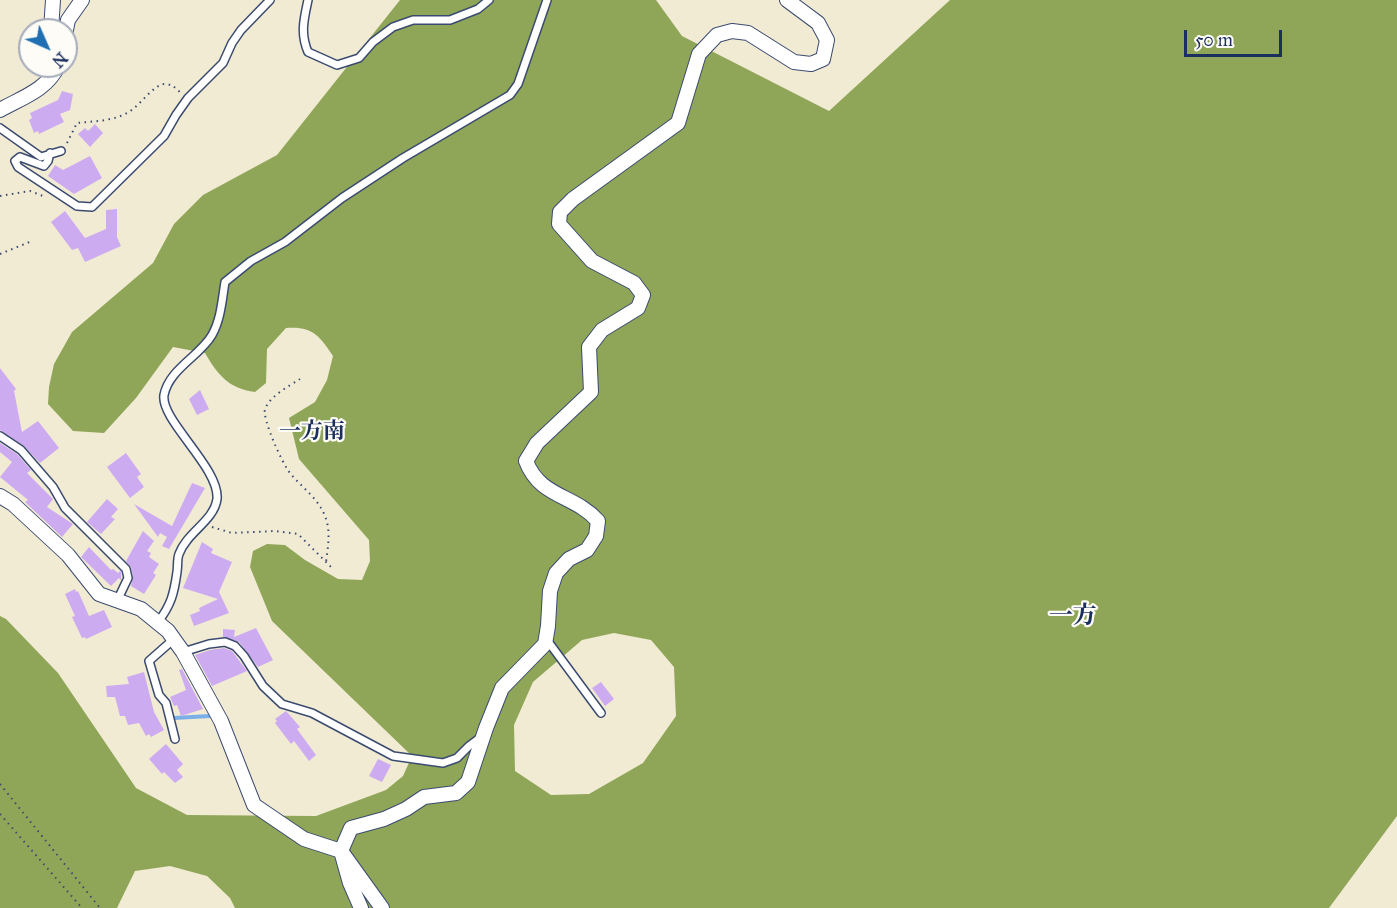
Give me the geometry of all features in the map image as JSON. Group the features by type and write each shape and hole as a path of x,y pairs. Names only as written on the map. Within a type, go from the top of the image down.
{"street":[{"path":"52,18 53,0"},
{"path":"69,18 82,0"},
{"path":"361,908 350,884 341,851 351,828 384,819 406,809 424,797 456,793 468,782 483,735 502,688 545,644 550,591 556,573 569,559 587,550 596,536 598,521 588,510 540,484 530,472 526,461 537,443 591,392 589,347 602,330 638,308 643,295 634,283 592,261 559,224 560,212 573,199 678,123 699,54 717,35 732,31 748,33 794,62 811,64 823,59 827,40 818,23 787,0"},
{"path":"47,78 47,83"},
{"path":"0,110 31,94 50,78"},
{"path":"0,496 13,504 69,555 99,594 141,609 158,622 174,639 221,721 254,805 304,839 341,851 382,908"}],"lane":[{"path":"50,153 44,166 20,157 15,161 18,167 77,206 92,207 164,136 188,98 223,63 241,30 270,0"},
{"path":"308,0 302,29 303,40 308,52 337,65 359,58 373,42 393,27 413,20 450,20 478,9 489,0"},
{"path":"158,622 170,606 179,554 192,533 214,512 217,496 213,479 168,410 164,396 172,377 212,336 219,317 225,282 251,261 285,242 342,198 403,158 510,95 518,84 547,0"},
{"path":"0,128 41,157 61,151"},
{"path":"0,436 21,450 53,487 65,508 126,569 128,578 117,601"},
{"path":"174,639 149,661 159,695 166,704 175,739"},
{"path":"546,639 601,712"},
{"path":"183,652 225,642 235,646 263,687 282,704 312,713 393,756 443,763 457,758 483,735"}],"path":[{"path":"61,151 77,123 123,117 153,88 162,84 171,85 188,98"},
{"path":"0,196 30,191 46,198"},
{"path":"0,254 32,241"},
{"path":"300,379 273,399 265,409 266,422 288,472 315,498 325,516 329,537 326,562"},
{"path":"202,522 210,527 232,533 275,531 297,534 332,568"},
{"path":"0,784 100,908"},
{"path":"0,814 82,908"}],"green space":[{"path":"400,0 656,0 682,36 829,111 950,0 1397,0 1397,816 1329,908 235,908 230,898 207,876 170,866 135,871 117,908 0,908 0,616 6,619 58,673 136,788 187,815 316,816 386,790 403,776 412,756 272,621 250,567 253,551 267,544 285,545 305,560 338,579 362,580 370,561 369,540 299,459 289,418 315,402 327,380 333,356 319,337 309,330 286,328 267,349 266,383 255,392 231,384 214,368 205,353 173,347 136,398 104,433 73,431 48,404 54,364 72,332 153,263 174,224 203,195 277,155","holes":["614,633 651,640 674,667 676,716 643,763 589,794 551,795 515,771 514,725 533,682 582,640"]}],"building":[{"path":"62,91 73,94 70,110 60,114 64,122 39,134 38,131 34,133 29,120 32,118 30,113 58,100"},
{"path":"95,124 103,133 90,147 78,134 85,128 88,131"},
{"path":"90,156 102,178 74,194 48,176 55,165 63,170"},
{"path":"117,209 117,237 121,246 85,262 78,248 72,250 51,222 65,211 85,238 106,229 106,210"},
{"path":"0,368 16,389 14,391 22,432 38,421 59,448 40,463 24,446 0,430"},
{"path":"200,390 209,409 197,415 189,399"},
{"path":"0,443 17,454 31,470 27,473 53,499 47,507 73,524 62,537 25,502 28,500 0,477 12,462 0,452"},
{"path":"126,453 141,474 137,477 144,487 130,498 107,467"},
{"path":"192,483 205,488 169,549 162,546 167,537 160,533 158,537 134,504 172,526"},
{"path":"107,499 118,509 111,517 115,519 101,534 87,522"},
{"path":"143,531 154,541 147,551 151,553 149,557 159,564 153,573 156,575 144,594 131,586 133,577 131,567 126,561"},
{"path":"202,542 213,549 211,553 232,562 219,592 229,613 194,626 190,615 218,599 183,588"},
{"path":"89,547 111,570 121,572 121,580 119,578 111,586 81,557"},
{"path":"75,589 89,616 104,610 112,627 86,639 82,638 65,594"},
{"path":"256,628 273,660 258,667 239,642 223,637 223,629 235,630 234,637"},
{"path":"224,648 232,651 247,671 212,686 195,655"},
{"path":"182,669 203,709 181,716 177,705 174,706 170,697 186,690 179,670"},
{"path":"144,672 154,712 164,730 151,737 149,734 146,736 139,723 128,725 125,716 120,716 115,697 107,697 106,686 129,684 127,677"},
{"path":"601,682 614,699 605,706 592,688"},
{"path":"286,711 300,727 297,729 316,755 309,761 294,741 291,744 275,723 277,721 275,719"},
{"path":"166,744 183,764 177,770 183,777 175,783 164,772 162,774 149,759"},
{"path":"378,759 391,765 382,782 369,776"}],"waterway":[{"path":"174,718 210,716"}],"district":[{"name":"一方南","path":"312,433"},
{"name":"一方","path":"1073,617"}]}
